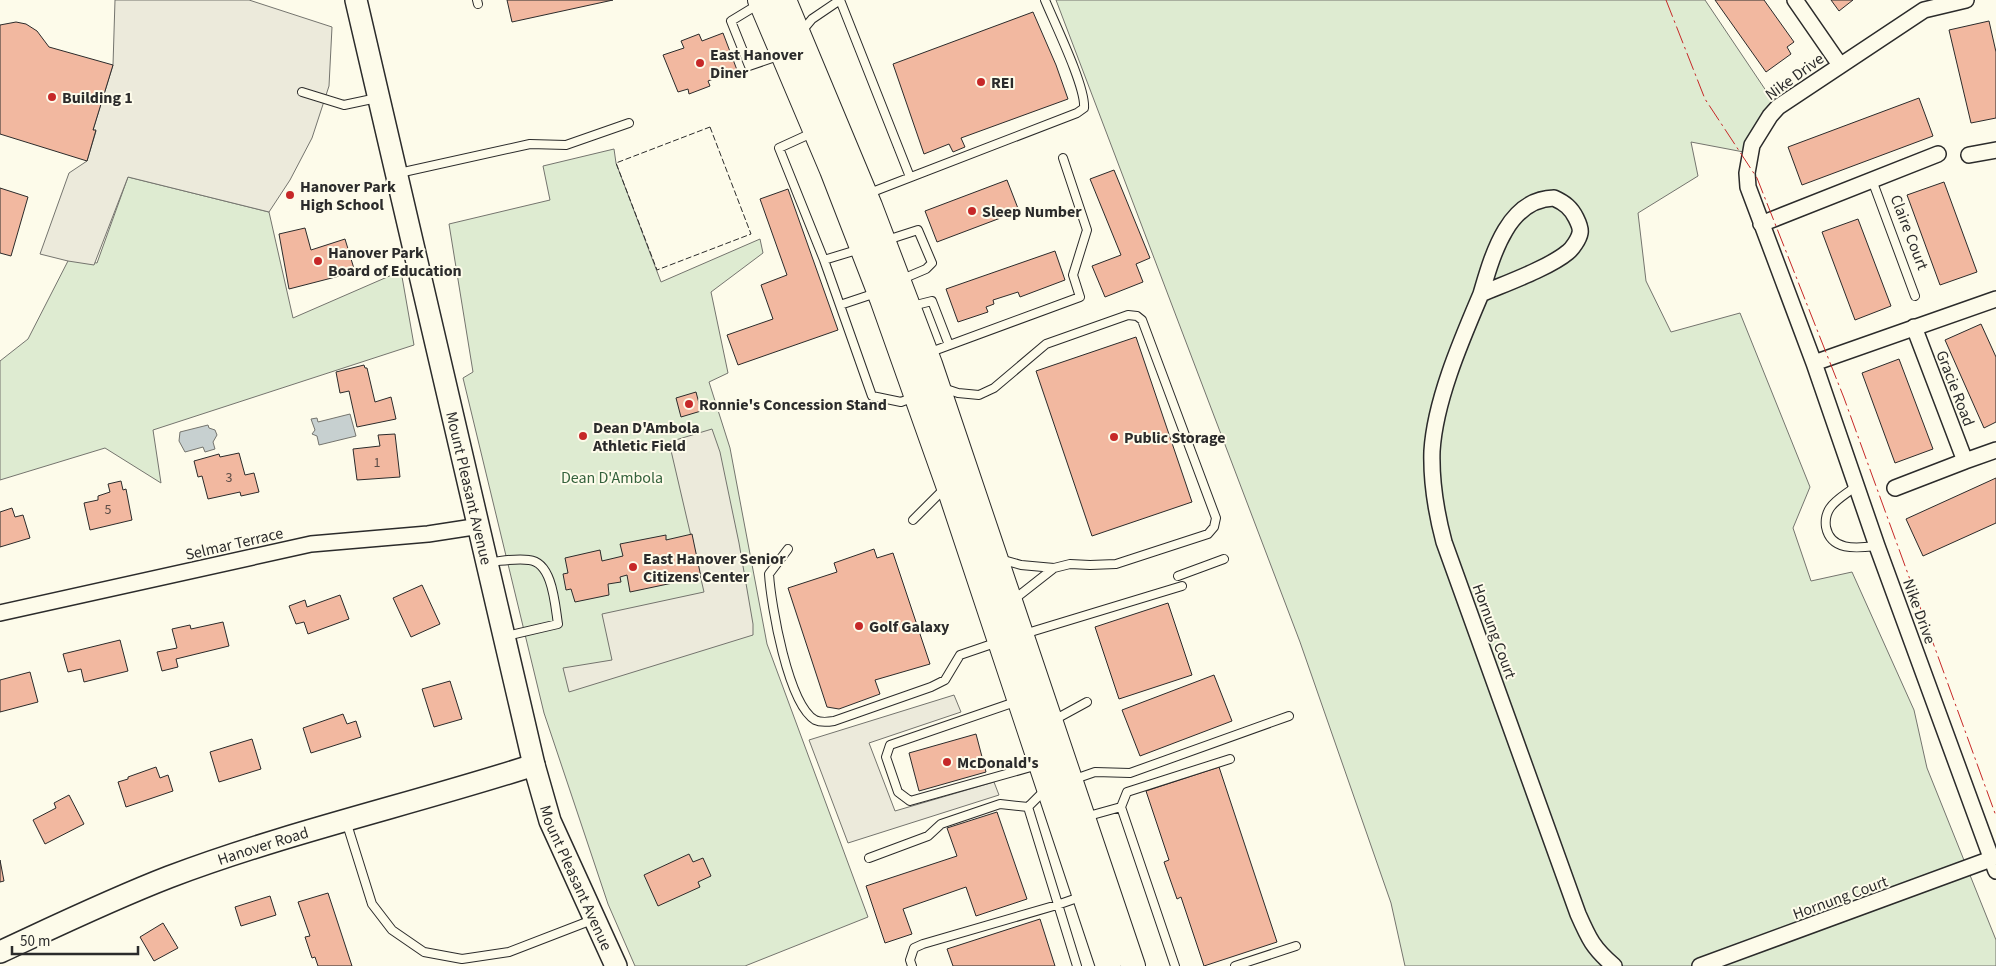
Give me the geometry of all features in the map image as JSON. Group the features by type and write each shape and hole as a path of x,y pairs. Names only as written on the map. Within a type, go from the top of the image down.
{"main road":[{"path":"784,0 866,195 873,245"},
{"path":"760,2 816,131 873,245 927,391 996,558 1011,602 1011,638 1020,700 1041,764 1059,784 1083,818 1132,966"},
{"path":"889,286 908,307 926,353 927,391 948,485 1011,638 1050,722 1059,784 1085,895 1108,966"}],"street":[{"name":"Mount Pleasant Avenue","path":"356,0 480,526 534,765 550,821 616,966"},
{"path":"1795,0 1840,65"},
{"name":"Nike Drive","path":"1966,0 1924,10 1778,108 1757,134 1748,158 1747,173 1748,187 1761,224 1814,363 1856,486 1994,865"},
{"path":"1969,155 1996,150"},
{"name":"Claire Court","path":"1761,224 1938,154"},
{"name":"Hornung Court","path":"1481,294 1550,263 1568,252 1580,233 1572,211 1564,203 1554,198 1534,201 1522,209 1509,225 1493,254 1481,294 1467,327 1440,406 1432,451 1432,480 1435,509 1444,542 1578,914 1592,944 1614,966"},
{"path":"1814,363 1996,299"},
{"name":"Gracie Road","path":"1914,327 1965,461"},
{"path":"1894,488 1996,450"},
{"name":"Selmar Terrace","path":"0,613 311,544 428,534 480,526"},
{"name":"Hanover Road","path":"0,952 106,903 170,877 247,851 534,765"},
{"name":"Hornung Court","path":"1700,966 1994,865"}],"lane":[{"path":"799,34 812,19 840,0 910,178"},
{"path":"866,195 1077,113 1084,108 1085,100 1045,0"},
{"path":"760,2 731,21 749,66 783,54"},
{"path":"302,92 344,105 379,97"},
{"path":"397,173 530,144 566,145 629,123"},
{"path":"816,131 779,148 824,260 872,396 900,402 927,391 979,395 994,388 1046,344 1128,315 1137,316 1142,320 1216,518 1214,527 1208,534 1116,564 1070,564 1054,568 1021,566 996,558"},
{"path":"926,353 1080,297 1073,275 1087,230 1063,158"},
{"name":"Claire Court","path":"1872,180 1915,296"},
{"path":"824,260 918,230 932,263 926,269 889,286 840,305"},
{"path":"908,307 932,301 949,345"},
{"path":"913,520 948,485"},
{"path":"1856,486 1831,506 1826,514 1827,530 1836,543 1843,547 1878,546"},
{"path":"788,549 769,574 770,594 780,643 793,684 806,710 816,720 825,722 834,721 931,687 945,680 960,655 1182,586"},
{"path":"488,562 531,559 543,567 549,576 558,624 504,636"},
{"path":"1178,576 1224,559"},
{"path":"1011,602 1054,568"},
{"path":"1020,700 890,745 886,757 898,792 910,801 1041,764"},
{"path":"1050,722 1087,702"},
{"path":"870,858 928,836 941,824 1000,804 1028,807 1059,784 1095,772 1130,773 1289,716"},
{"path":"1175,966 1121,807 1127,792 1230,759"},
{"path":"1028,807 1077,966"},
{"path":"1083,818 1121,807"},
{"path":"346,821 372,904 392,930 424,952 462,959 508,952 595,919"},
{"path":"912,966 910,960 914,948 923,944 1085,895"},
{"path":"1235,966 1296,946"}],"green space":[{"path":"1056,0 1705,0 1779,110 1749,153 1691,142 1698,176 1638,213 1646,281 1671,332 1740,313 1810,487 1793,528 1811,581 1852,572 1914,710 1927,768 1996,940 1996,966 1405,966 1391,903 1300,642"},
{"name":"Dean D'Ambola","path":"614,149 616,163 661,282 760,239 763,253 711,292 728,373 709,382 730,448 767,644 868,917 745,966 635,966 608,904 544,713 463,378 473,372 449,224 550,200 543,166"},
{"path":"128,177 269,212 293,318 401,271 414,345 153,430 161,483 105,448 0,480 0,361 28,339 69,259 97,263"}],"shaded area":[{"path":"115,0 249,0 332,27 329,86 312,138 290,180 269,212 128,177 94,265 40,254 69,173 87,161 96,131 93,130 113,65"},
{"path":"350,414 356,436 319,445 317,436 312,434 315,430 311,419 317,418 318,422"},
{"path":"208,425 209,428 215,430 217,435 213,442 215,449 205,452 203,447 185,452 179,441 180,432"},
{"path":"712,429 720,452 739,543 753,624 753,635 569,692 563,668 612,660 602,614 704,592 669,442"},
{"path":"954,695 961,712 869,743 895,811 994,782 999,795 848,843 809,740"}],"building":[{"path":"507,0 613,0 512,22"},
{"path":"1715,0 1764,0 1794,42 1787,47 1791,54 1766,72"},
{"path":"1831,0 1853,0 1839,11"},
{"name":"REI","path":"1033,12 1056,65 1068,99 961,138 965,147 953,152 949,144 924,154 893,64"},
{"path":"1989,21 1996,52 1996,118 1971,123 1949,30"},
{"name":"Building 1","path":"16,22 26,24 37,31 49,47 113,65 93,130 96,130 87,161 0,134 0,25"},
{"name":"East Hanover Diner","path":"723,33 737,70 708,81 710,86 689,94 688,89 678,92 663,55 684,48 681,41 699,34 702,41"},
{"path":"1919,98 1933,136 1802,185 1788,147"},
{"path":"1114,170 1150,258 1136,264 1143,282 1105,297 1092,266 1121,255 1090,179"},
{"name":"Sleep Number","path":"1007,180 1019,211 937,242 925,211"},
{"path":"1944,182 1977,272 1940,285 1907,195"},
{"path":"0,188 28,197 11,256 0,253"},
{"path":"788,189 838,330 738,365 727,335 773,319 761,285 787,275 760,199"},
{"path":"1858,219 1891,306 1855,320 1822,232"},
{"name":"Hanover Park Board of Education","path":"305,228 311,250 345,239 355,272 289,289 279,234"},
{"path":"1055,251 1065,280 1020,297 1018,292 993,300 994,304 986,307 988,312 958,322 946,289"},
{"path":"1981,324 1996,357 1996,422 1984,428 1945,340"},
{"name":"Public Storage","path":"1136,337 1192,502 1092,536 1036,371"},
{"path":"1899,359 1933,449 1895,463 1862,373"},
{"path":"364,365 367,368 375,402 391,397 396,419 357,427 349,391 340,393 336,372"},
{"name":"Ronnie's Concession Stand","path":"696,392 701,411 681,417 676,398"},
{"path":"395,434 400,477 357,480 353,449 380,446 378,435"},
{"path":"239,453 245,475 254,473 259,492 241,496 240,492 208,499 202,476 198,477 194,461 219,454 220,457"},
{"path":"1996,478 1996,523 1923,556 1906,519"},
{"path":"121,481 123,490 126,489 132,520 90,530 84,503 98,500 98,496 110,492 108,484"},
{"path":"12,508 15,517 23,515 30,538 0,547 0,512"},
{"name":"East Hanover Senior Citizens Center","path":"692,534 701,577 630,592 627,575 620,577 621,582 608,584 609,595 575,602 571,589 566,590 563,574 568,573 565,558 600,550 602,561 623,556 620,544 666,535 666,540"},
{"name":"Golf Galaxy","path":"874,549 877,558 893,553 930,664 875,680 880,694 839,709 827,707 788,588 837,572 834,563"},
{"path":"422,585 440,624 411,637 393,598"},
{"path":"340,595 349,619 308,634 304,622 296,624 289,606 305,600 307,607"},
{"path":"1168,603 1192,675 1119,699 1095,627"},
{"path":"223,622 229,646 176,659 178,667 162,671 157,652 177,648 172,629 190,625 191,629"},
{"path":"120,640 128,671 84,682 81,669 68,672 63,654"},
{"path":"30,672 38,702 0,712 0,680"},
{"path":"1214,675 1232,721 1140,756 1122,710"},
{"path":"450,681 462,719 434,727 422,689"},
{"path":"343,714 347,724 356,721 361,737 311,753 303,728"},
{"name":"McDonald's","path":"976,734 986,772 919,791 909,753"},
{"path":"252,739 261,769 219,782 210,752"},
{"path":"156,767 160,778 168,775 173,791 126,807 118,782"},
{"path":"1219,767 1277,942 1204,966 1181,897 1177,899 1164,862 1169,860 1146,791"},
{"path":"69,795 84,824 45,844 33,820 56,808 54,803"},
{"path":"997,812 1027,899 976,916 966,887 903,909 912,934 885,943 866,886 957,856 947,828"},
{"path":"689,854 693,862 703,858 711,876 698,882 700,887 658,906 644,875"},
{"path":"0,860 4,881 0,882"},
{"path":"328,893 352,966 318,966 315,957 312,958 305,937 310,936 298,902"},
{"path":"270,896 276,915 241,926 235,907"},
{"path":"1040,919 1055,966 953,966 947,949"},
{"path":"163,923 178,948 154,961 140,937"}],"fence":[{"path":"710,127 751,234 657,270 616,163 710,127"}],"power":[{"path":"1666,0 1705,99 1757,178 1844,398 1996,816"}],"place":[{"name":"East Hanover Diner","path":"700,63"},
{"name":"REI","path":"981,82"},
{"name":"Building 1","path":"52,97"},
{"name":"Hanover Park High School","path":"290,195"},
{"name":"Sleep Number","path":"972,211"},
{"name":"Hanover Park Board of Education","path":"318,261"},
{"name":"Ronnie's Concession Stand","path":"689,404"},
{"name":"Dean D'Ambola Athletic Field","path":"583,436"},
{"name":"Public Storage","path":"1114,437"},
{"name":"East Hanover Senior Citizens Center","path":"633,567"},
{"name":"Golf Galaxy","path":"859,626"},
{"name":"McDonald's","path":"947,762"}]}
